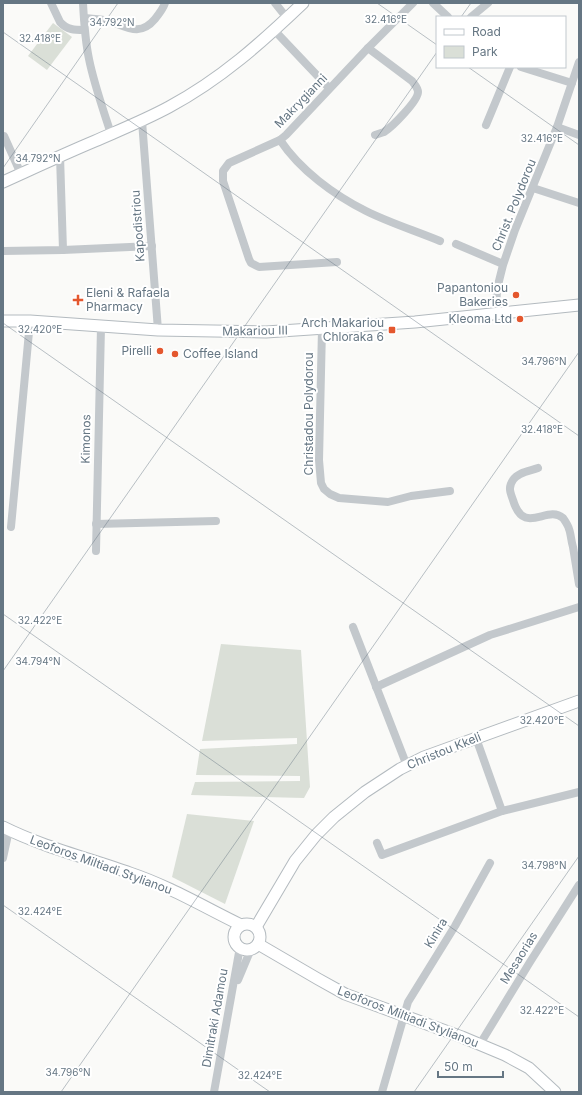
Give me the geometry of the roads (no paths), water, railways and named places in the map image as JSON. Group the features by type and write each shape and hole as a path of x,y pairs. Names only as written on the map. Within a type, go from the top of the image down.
{"main road":[{"path":"3,182 142,121 170,107 217,77 248,54 303,3"},
{"name":"Makariou III","path":"3,321 30,321 158,330 266,332 415,322 579,305"},
{"name":"Christou Kkeli","path":"247,936 295,861 316,835 351,802 376,784 407,766 435,753 579,701"},
{"name":"Leoforos Miltiadi Stylianou","path":"6,829 57,849 130,872 154,882 195,902 332,988 480,1044 505,1055 529,1068 552,1091"}],"street":[{"path":"51,3 62,25 70,29 84,30"},
{"path":"83,3 84,30 93,77 111,134"},
{"path":"84,18 107,21 140,30 150,25 165,3"},
{"path":"275,3 288,18"},
{"name":"Makrygianni","path":"336,262 260,266 251,262 223,181 223,171 229,163 280,140 413,3"},
{"path":"433,3 447,16"},
{"path":"472,16 488,3"},
{"path":"274,30 329,88"},
{"path":"368,48 412,81 418,91 414,101 398,120 383,132 375,135"},
{"name":"Christ. Polydorou","path":"496,314 497,289 503,264 515,230 557,126 579,62"},
{"path":"486,125 510,68"},
{"path":"524,68 572,83"},
{"name":"Kapodistriou","path":"142,121 158,330"},
{"path":"557,126 579,135"},
{"path":"3,136 21,174"},
{"path":"280,140 288,152 306,169 324,184 356,206 381,218 440,241"},
{"path":"60,156 63,250"},
{"path":"533,188 579,203"},
{"path":"456,244 503,264"},
{"path":"3,251 152,246"},
{"path":"11,526 30,321"},
{"name":"Kimonos","path":"96,551 101,326"},
{"name":"Christadou Polydorou","path":"322,329 319,460 321,483 324,490 339,498 388,502 411,496 450,491"},
{"path":"538,468 518,474 511,482 509,486 515,508 518,513 528,518 533,519 553,514 558,515 563,519 569,528 579,584"},
{"path":"96,524 216,521"},
{"path":"376,687 490,635 579,607"},
{"path":"353,627 407,766"},
{"path":"476,738 502,811"},
{"path":"376,843 382,855 502,811 579,792"},
{"path":"3,858 6,829"},
{"name":"Kinira","path":"382,1092 408,1002 455,926 490,863"},
{"name":"Mesaorias","path":"480,1044 579,885"},
{"name":"Dimitraki Adamou","path":"214,1092 232,994 247,936"}],"place":[{"name":"Papantoniou Bakeries","path":"516,295"},
{"name":"Eleni & Rafaela Pharmacy","path":"78,300"},
{"name":"Kleoma Ltd","path":"520,319"},
{"name":"Arch Makariou Chloraka 6","path":"392,330"},
{"name":"Pirelli","path":"160,351"},
{"name":"Coffee Island","path":"175,354"}]}
